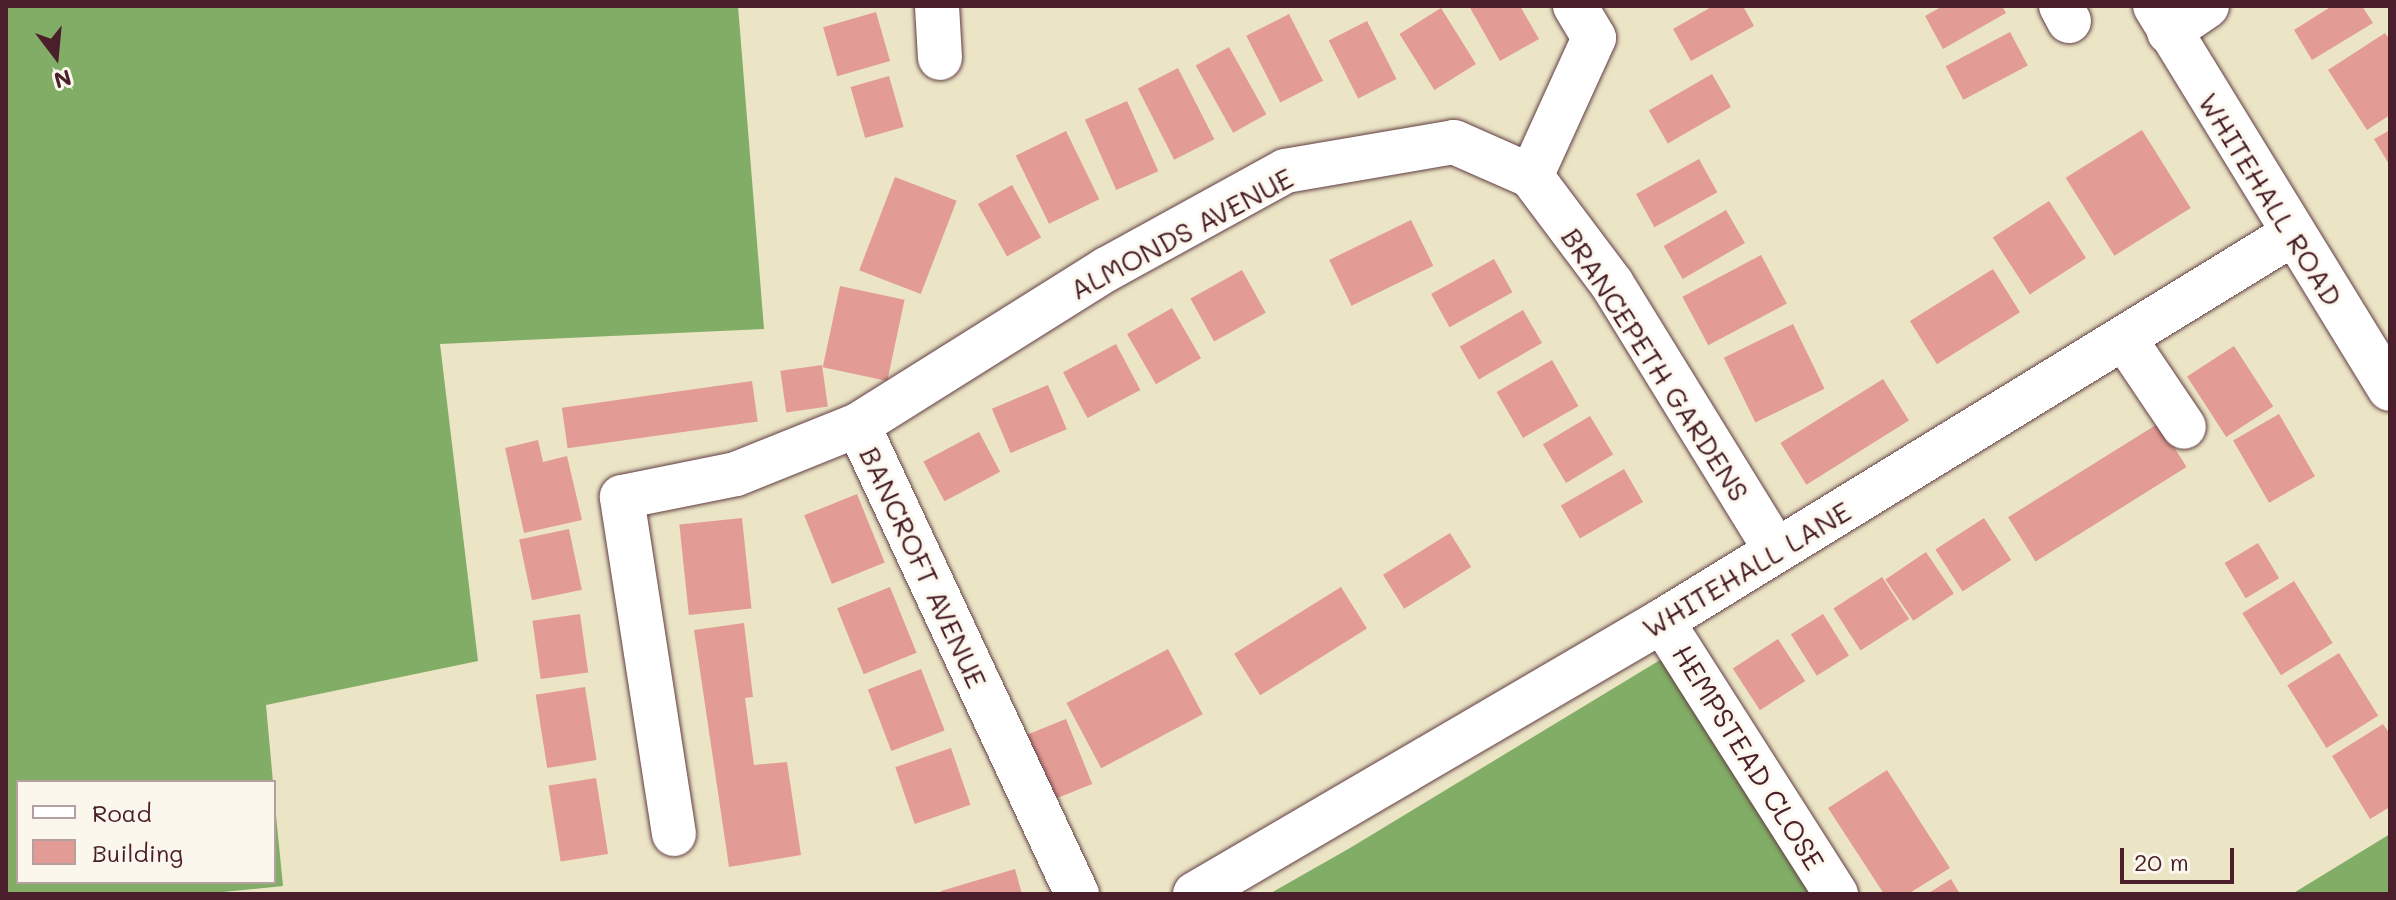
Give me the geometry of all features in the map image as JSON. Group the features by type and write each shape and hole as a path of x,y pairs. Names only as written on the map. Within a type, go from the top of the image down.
{"street":[{"path":"937,6 940,58"},
{"path":"1531,176 1594,38 1575,6"},
{"path":"2162,19 2207,6"},
{"name":"WHITEHALL ROAD","path":"2162,19 2291,235 2390,389"},
{"name":"ALMONDS AVENUE","path":"858,425 1107,269 1285,171 1454,142 1531,176"},
{"name":"BRANCEPETH GARDENS","path":"1531,176 1612,284 1776,551"},
{"name":"WHITEHALL LANE","path":"1195,894 1662,621 2291,235"},
{"path":"2124,338 2184,427"},
{"name":"BANCROFT AVENUE","path":"674,834 622,497 736,474 858,425 1077,894"},
{"name":"HEMPSTEAD CLOSE","path":"1662,621 1836,894"}],"green space":[{"path":"6,6 738,6 764,329 440,344 478,661 266,705 273,780 16,780 16,884 276,884 276,815 283,886 203,894 6,894"},
{"path":"1670,654 1816,894 1269,894 1350,848"},
{"path":"2390,834 2390,894 2292,894"}],"building":[{"path":"1469,6 1520,6 1539,39 1500,61"},
{"path":"1713,6 1743,6 1754,26 1691,61 1673,29"},
{"path":"1943,6 2002,6 2006,13 1943,49 1925,16"},
{"path":"2332,6 2362,6 2373,23 2312,60 2294,30"},
{"path":"1441,8 1476,64 1434,90 1399,34"},
{"path":"876,12 890,61 837,76 823,27"},
{"path":"1289,14 1323,81 1280,103 1246,36"},
{"path":"1367,21 1397,79 1358,98 1329,41"},
{"path":"2010,32 2028,66 1963,100 1946,66"},
{"path":"2385,33 2390,40 2390,115 2367,130 2328,70"},
{"path":"1229,47 1266,114 1233,133 1196,65"},
{"path":"1178,68 1214,139 1174,160 1138,88"},
{"path":"1712,74 1731,107 1668,143 1649,110"},
{"path":"889,76 904,127 865,138 851,87"},
{"path":"1127,101 1158,171 1116,190 1085,120"},
{"path":"2142,130 2191,208 2114,256 2066,178"},
{"path":"2390,130 2390,166 2374,139"},
{"path":"1066,131 1099,199 1049,224 1016,156"},
{"path":"1699,159 1717,192 1654,227 1636,194"},
{"path":"895,177 957,201 921,294 859,270"},
{"path":"1012,185 1041,237 1007,256 978,204"},
{"path":"2049,201 2086,258 2030,295 1993,237"},
{"path":"1726,210 1745,243 1683,279 1664,246"},
{"path":"1411,220 1433,266 1352,306 1329,260"},
{"path":"1761,255 1787,304 1708,345 1682,297"},
{"path":"1494,259 1512,292 1449,327 1431,294"},
{"path":"1993,269 2020,312 1937,364 1910,321"},
{"path":"1242,270 1266,313 1214,341 1190,299"},
{"path":"840,286 905,300 887,381 823,367"},
{"path":"1172,308 1201,358 1156,384 1127,334"},
{"path":"1523,310 1542,343 1479,379 1460,346"},
{"path":"1793,324 1825,389 1755,422 1724,358"},
{"path":"1116,344 1140,390 1087,418 1063,372"},
{"path":"2234,346 2273,406 2226,437 2187,376"},
{"path":"1552,360 1578,406 1523,438 1497,392"},
{"path":"822,365 828,407 786,412 780,371"},
{"path":"1883,379 1909,421 1806,485 1780,443"},
{"path":"752,381 758,422 568,448 562,408"},
{"path":"1048,385 1067,429 1011,453 992,409"},
{"path":"2279,414 2315,476 2269,503 2233,440"},
{"path":"1590,416 1613,455 1566,483 1543,444"},
{"path":"2159,423 2187,467 2036,561 2008,517"},
{"path":"979,432 1000,472 945,501 923,462"},
{"path":"538,440 543,462 567,456 582,520 524,533 505,448"},
{"path":"1624,469 1643,502 1580,538 1561,506"},
{"path":"857,494 885,563 832,584 804,515"},
{"path":"742,518 752,609 689,615 679,525"},
{"path":"1984,518 2011,560 1963,592 1935,550"},
{"path":"569,529 582,590 532,600 519,540"},
{"path":"1450,533 1471,567 1404,609 1383,575"},
{"path":"2258,543 2279,578 2246,598 2225,563"},
{"path":"1926,552 1954,593 1913,621 1885,579"},
{"path":"1882,577 1909,619 1861,651 1833,609"},
{"path":"2294,581 2333,643 2281,675 2242,613"},
{"path":"890,587 917,653 864,674 837,608"},
{"path":"1341,587 1367,629 1260,695 1234,654"},
{"path":"580,614 588,672 541,679 532,621"},
{"path":"1823,614 1849,656 1817,676 1791,634"},
{"path":"744,623 753,697 745,698 754,765 787,762 801,855 729,867 694,630"},
{"path":"1778,639 1805,681 1760,710 1733,668"},
{"path":"1168,649 1203,714 1101,768 1066,703"},
{"path":"2339,653 2378,716 2326,748 2287,685"},
{"path":"921,669 945,731 891,751 868,689"},
{"path":"585,687 597,760 547,768 536,695"},
{"path":"1066,719 1092,784 1052,800 1026,735"},
{"path":"2383,724 2390,734 2390,807 2370,819 2332,756"},
{"path":"951,748 971,805 915,824 895,767"},
{"path":"1887,770 1950,868 1908,894 1884,894 1828,808"},
{"path":"596,778 608,854 561,862 549,786"},
{"path":"1015,869 1022,894 942,894 941,891"},
{"path":"1951,879 1960,894 1927,894"}]}
